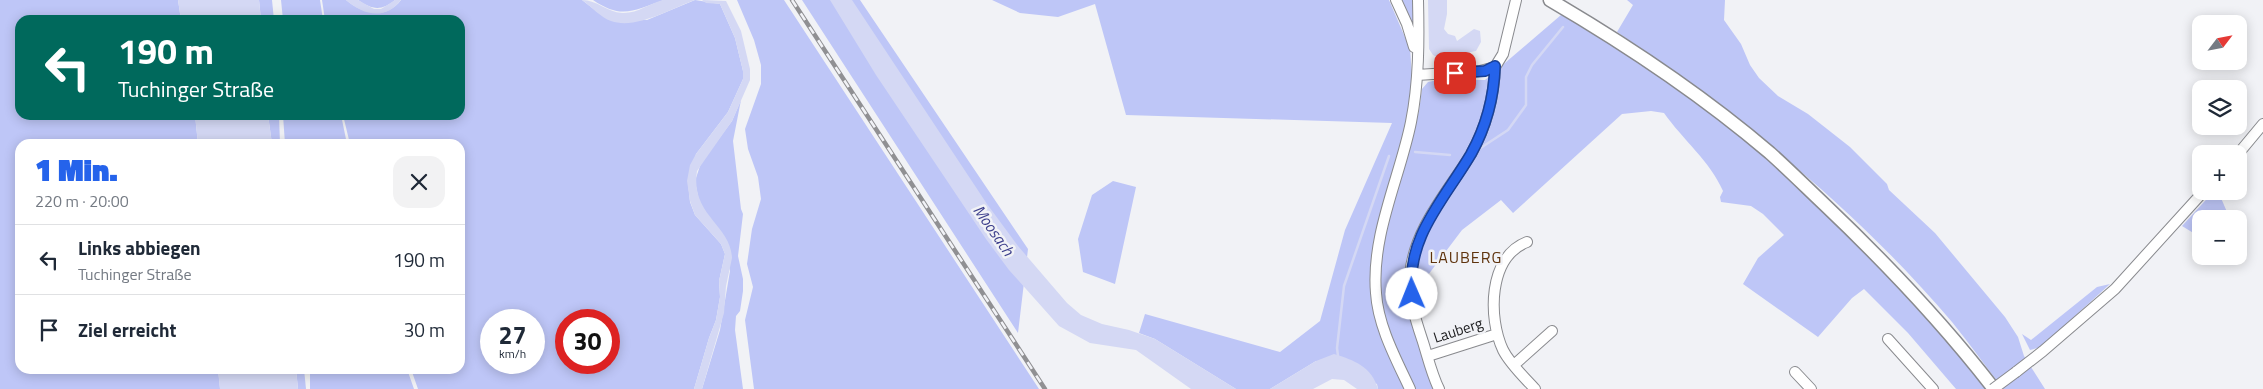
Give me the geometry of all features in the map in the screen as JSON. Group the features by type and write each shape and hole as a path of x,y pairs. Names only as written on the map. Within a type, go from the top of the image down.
{"main road":[{"path":"1550,0 1639,55 1699,97 1770,154 1861,239 1927,308 1994,389"}],"street":[{"path":"1396,0 1410,33 1417,62"},
{"path":"1410,389 1381,321 1376,299 1376,271 1380,240 1411,122 1417,75 1418,0"},
{"path":"1439,389 1414,313 1410,276 1413,260 1422,233 1436,205 1472,152 1485,122 1492,102 1495,66 1503,54 1516,0"},
{"path":"1417,75 1480,71 1495,66"},
{"path":"2246,145 2263,124"},
{"path":"1994,389 2043,351 2115,289 2196,200"},
{"name":"Lauberg","path":"1526,242 1518,246 1511,253 1498,274 1494,302 1497,334 1503,351 1535,389"},
{"path":"1514,365 1552,331"},
{"name":"Lauberg","path":"1428,356 1497,334"},
{"path":"1888,339 1933,389"},
{"path":"1795,372 1811,389"}],"shaded area":[{"path":"0,0 178,0 180,15 15,15 15,120 196,120 197,139 15,139 15,374 218,374 220,389 0,389"},
{"path":"259,0 272,0 274,15 260,15"},
{"path":"281,0 320,0 322,15 282,15"},
{"path":"322,0 346,0 360,9 374,13 388,10 401,0 582,0 600,14 647,20 695,0 720,4 735,38 743,71 743,79 728,112 696,154 688,183 690,202 695,215 721,244 725,254 719,281 720,297 716,320 694,389 418,389 413,374 465,374 465,139 349,139 344,120 465,120 465,15 324,15"},
{"path":"358,0 395,0 386,6 377,8 368,6"},
{"path":"593,0 664,0 636,10 620,11 612,10"},
{"path":"737,0 784,0 1039,389 754,389 745,320 753,287 747,264 752,229 761,199 758,177 748,149 745,129 761,84 761,65 754,40"},
{"path":"802,0 860,0 1028,249 1018,333"},
{"path":"992,0 1389,0 1410,49 1412,76 1408,122 1373,289 1406,389 1378,389 1377,384 1316,361 1270,389 1236,389 1155,339 1139,333 1145,314 1280,352 1320,321 1345,230 1392,123 1126,115 1095,4 1058,17 1020,13"},
{"path":"1402,0 1413,0 1413,24"},
{"path":"1627,0 1725,0 1724,20 1741,44 1750,65 1759,78 1778,96 1808,114 1850,147 1887,184 1889,190 1935,233 2005,317 2018,337 2024,356 2045,389 2003,389 1952,322 1915,281 1836,203 1752,131 1617,32 1633,5"},
{"path":"1561,15 1597,33 1696,101 1768,157 1926,311 1990,389 1956,389 1908,333 1864,289 1852,298 1818,337 1743,284 1758,258 1784,235 1763,214 1751,206 1721,202 1720,197 1723,191 1704,160 1664,113 1651,111 1622,114 1513,213 1501,200 1462,230 1425,279 1406,281 1436,389 1413,389 1379,305 1378,268 1398,183 1419,111 1422,89 1428,82 1438,80 1485,80"},
{"path":"741,100 733,141 743,214 738,256 743,279 743,291 740,311 736,316 735,330 743,389 702,389 720,330 730,271 721,232 709,218 699,201 695,181 701,163 732,121"},
{"path":"269,120 279,120 280,139 271,139"},
{"path":"283,120 342,120 346,139 285,139"},
{"path":"1113,181 1136,187 1115,284 1083,272 1078,239 1092,195"},
{"path":"2206,200 2222,200 2226,210 2197,210"},
{"path":"2192,215 2192,232 2182,226"},
{"path":"2110,284 2041,347 2030,350 2022,334 2031,340 2097,287"},
{"path":"296,374 304,374 306,389 298,389"},
{"path":"310,374 409,374 414,389 310,389"}],"water":[{"path":"178,0 259,0 260,15 180,15"},
{"path":"346,0 358,0 374,9 381,9 395,0 401,0 388,11 374,14 360,9"},
{"path":"582,0 592,2 612,11 628,13 663,0 695,0 654,17 631,23 621,23 604,17"},
{"path":"702,0 726,1 741,31 750,69 750,80 732,121 697,171 696,186 699,199 725,237 730,247 732,258 726,286 724,313 702,389 694,389 716,320 720,297 719,281 725,254 721,244 695,215 690,201 687,181 690,165 696,154 728,112 743,79 743,71 735,38 720,4 706,3"},
{"name":"Moosach","path":"830,0 852,0 987,204 1018,246 1067,303 1081,315 1102,324 1129,330 1155,339 1236,389 1191,389 1136,350 1090,343 1059,326 1009,270 986,239 876,75"},
{"path":"1428,0 1447,0 1444,29 1448,34 1455,36 1457,41 1474,29 1480,31 1481,42 1476,51 1439,58 1433,55 1429,49"},
{"path":"196,120 269,120 271,139 197,139"},
{"path":"1334,354 1355,362 1367,370 1378,389 1357,389 1344,380 1332,379 1313,389 1270,389 1316,361"},
{"path":"218,374 296,374 298,389 220,389"}],"waterway":[{"path":"1479,149 1508,130 1526,105 1526,77 1532,65 1563,27"},
{"path":"1415,152 1450,155"},
{"path":"1338,356 1337,348 1344,286 1389,156"}],"railway":[{"path":"792,0 1045,389"}],"district":[{"name":"LAUBERG","path":"1466,257"}],"route":[{"path":"1412,294 1410,276 1416,248 1422,233 1436,205 1472,152 1492,102 1495,66 1485,71 1455,73"}]}
